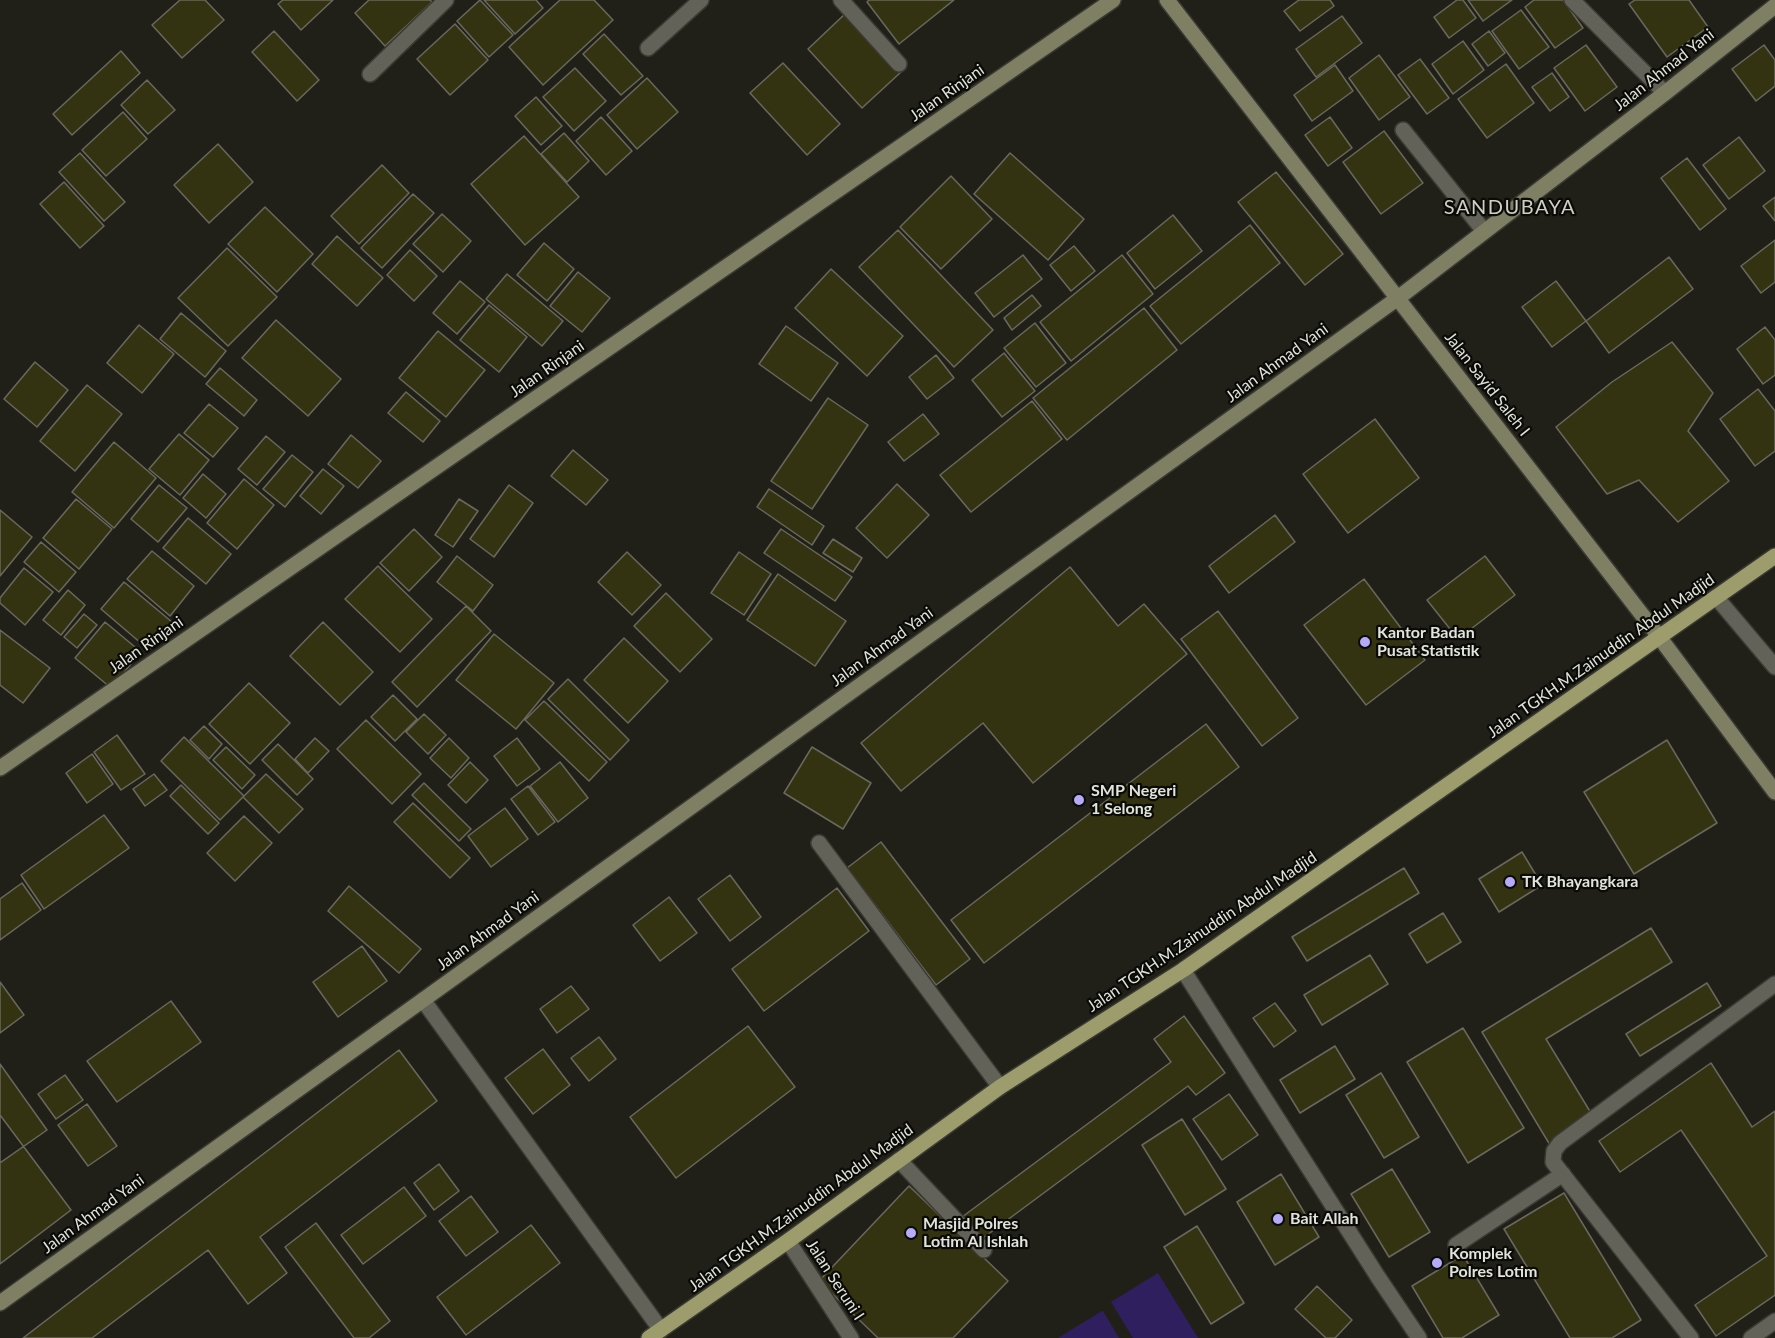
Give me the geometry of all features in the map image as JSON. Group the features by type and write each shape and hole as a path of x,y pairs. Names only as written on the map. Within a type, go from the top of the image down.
{"main road":[{"name":"Jalan TGKH.M.Zainuddin Abdul Madjid","path":"655,1334 788,1241 1000,1087 1183,970 1775,556"}],"street":[{"path":"370,74 446,0"},
{"path":"648,48 701,0"},
{"path":"841,0 899,64"},
{"name":"Jalan Rinjani","path":"0,768 1113,0"},
{"name":"Jalan Sayid Saleh I","path":"1167,0 1660,638 1775,792"},
{"path":"1572,0 1665,93"},
{"name":"Jalan Ahmad Yani","path":"0,1303 1398,298 1775,6"},
{"path":"1403,130 1484,231"},
{"path":"1716,597 1775,667"},
{"path":"819,843 1000,1087"},
{"path":"1183,970 1419,1338"},
{"path":"1691,1338 1553,1162 1554,1151 1560,1143 1775,984"},
{"path":"423,1000 655,1334"},
{"path":"899,1160 984,1250"},
{"path":"1456,1245 1563,1174"},
{"name":"Jalan Seruni I","path":"788,1241 851,1338"},
{"path":"1751,1338 1775,1321"}],"shaded area":[{"path":"1158,1273 1198,1338 1133,1338 1111,1302"},
{"path":"1102,1311 1119,1338 1058,1338"}],"building":[{"path":"180,0 205,0 224,20 182,58 152,25"},
{"path":"283,0 333,0 301,30 278,4"},
{"path":"369,0 430,0 432,2 385,46 355,13"},
{"path":"480,0 513,35 489,57 457,21"},
{"path":"484,0 536,0 543,8 515,34"},
{"path":"560,0 594,0 613,20 543,85 509,47"},
{"path":"869,0 954,0 899,44 867,2"},
{"path":"1299,0 1330,0 1334,6 1300,31 1284,11"},
{"path":"1457,0 1463,0 1476,18 1449,38 1434,17"},
{"path":"1468,0 1512,0 1483,21"},
{"path":"1534,0 1563,0 1583,28 1555,48 1525,7"},
{"path":"1635,0 1689,0 1708,27 1667,57 1629,4"},
{"path":"1521,10 1549,47 1519,69 1492,31"},
{"path":"847,12 901,72 862,108 808,49"},
{"path":"1342,16 1362,43 1316,77 1296,49"},
{"path":"455,24 488,60 450,95 417,59"},
{"path":"274,31 319,80 297,101 252,52"},
{"path":"1489,31 1505,53 1488,66 1472,44"},
{"path":"604,34 643,76 621,95 583,54"},
{"path":"1463,41 1484,70 1453,94 1432,64"},
{"path":"1586,45 1617,87 1585,111 1554,68"},
{"path":"1764,45 1775,60 1775,86 1756,101 1732,69"},
{"path":"121,51 140,73 72,135 53,114"},
{"path":"1379,55 1410,97 1379,120 1349,78"},
{"path":"1420,59 1449,98 1427,114 1398,75"},
{"path":"783,63 840,124 807,155 750,93"},
{"path":"1506,64 1534,103 1487,138 1458,99"},
{"path":"1335,65 1353,91 1312,121 1294,95"},
{"path":"575,68 606,101 574,131 543,97"},
{"path":"1552,73 1569,97 1550,111 1532,87"},
{"path":"647,78 678,112 637,149 607,115"},
{"path":"147,80 175,110 148,134 121,105"},
{"path":"536,97 562,126 541,145 515,116"},
{"path":"123,112 147,139 106,176 82,150"},
{"path":"601,117 632,151 606,175 576,141"},
{"path":"1330,117 1352,148 1328,166 1305,135"},
{"path":"1384,131 1423,183 1381,214 1343,162"},
{"path":"564,133 589,161 567,182 541,154"},
{"path":"524,136 579,197 525,245 471,184"},
{"path":"1739,137 1765,171 1729,199 1703,165"},
{"path":"218,144 253,182 209,223 174,185"},
{"path":"80,153 125,202 104,221 59,172"},
{"path":"1010,153 1084,219 1048,260 974,194"},
{"path":"1687,158 1726,209 1700,230 1661,178"},
{"path":"382,165 409,193 359,244 331,216"},
{"path":"1276,172 1343,254 1305,285 1238,202"},
{"path":"951,176 992,219 941,269 900,227"},
{"path":"64,182 104,226 80,248 40,204"},
{"path":"413,194 434,213 382,268 361,248"},
{"path":"1775,197 1775,221 1763,206"},
{"path":"265,207 313,254 277,292 228,244"},
{"path":"442,214 471,241 443,272 413,244"},
{"path":"1173,215 1202,251 1155,289 1127,253"},
{"path":"1250,225 1280,263 1181,344 1150,306"},
{"path":"898,230 993,330 954,367 859,267"},
{"path":"337,236 383,278 357,306 312,264"},
{"path":"1775,240 1775,282 1761,293 1741,266"},
{"path":"544,243 574,269 547,301 517,275"},
{"path":"1074,246 1095,271 1071,291 1050,265"},
{"path":"227,248 277,297 228,346 178,298"},
{"path":"410,250 437,276 414,301 387,275"},
{"path":"1023,255 1042,279 994,317 975,293"},
{"path":"1122,255 1153,294 1071,361 1040,322"},
{"path":"1669,257 1693,289 1609,353 1586,321"},
{"path":"831,269 903,336 867,376 795,308"},
{"path":"578,272 610,298 582,332 550,306"},
{"path":"507,274 563,321 542,346 486,299"},
{"path":"460,281 485,302 457,334 433,313"},
{"path":"1556,281 1586,321 1552,347 1522,307"},
{"path":"1032,295 1041,306 1012,330 1004,318"},
{"path":"489,305 527,337 499,372 460,340"},
{"path":"1144,308 1177,350 1067,440 1033,398"},
{"path":"181,313 226,351 205,377 160,339"},
{"path":"276,320 341,379 308,416 242,358"},
{"path":"1035,323 1066,363 1036,387 1004,348"},
{"path":"139,325 174,354 142,393 107,363"},
{"path":"786,326 838,363 811,401 759,364"},
{"path":"1765,327 1775,340 1775,375 1763,384 1737,349"},
{"path":"438,331 485,370 446,417 399,378"},
{"path":"1672,342 1713,393 1688,431 1729,481 1678,522 1639,480 1607,494 1556,427 1612,382"},
{"path":"1004,353 1035,391 1002,417 972,380"},
{"path":"936,355 954,378 927,399 909,377"},
{"path":"35,362 68,390 37,427 4,399"},
{"path":"220,368 257,400 244,416 206,384"},
{"path":"87,385 122,414 75,471 40,441"},
{"path":"1758,389 1775,411 1775,451 1755,466 1720,419"},
{"path":"406,392 440,421 423,442 388,413"},
{"path":"828,398 868,425 812,509 771,481"},
{"path":"1032,401 1062,439 971,512 940,475"},
{"path":"209,404 238,428 213,457 184,433"},
{"path":"923,414 939,434 904,461 888,442"},
{"path":"1375,419 1419,478 1348,533 1303,474"},
{"path":"179,434 209,460 180,495 149,469"},
{"path":"351,435 381,461 358,488 328,464"},
{"path":"266,436 285,452 257,485 238,469"},
{"path":"114,442 156,478 114,528 72,492"},
{"path":"573,450 608,480 586,505 551,476"},
{"path":"292,455 313,472 285,507 263,489"},
{"path":"323,469 344,486 321,514 300,496"},
{"path":"203,474 226,494 206,518 183,498"},
{"path":"244,479 274,505 237,549 207,523"},
{"path":"897,484 929,515 887,558 856,528"},
{"path":"159,485 187,508 158,542 131,519"},
{"path":"509,485 533,503 494,557 470,539"},
{"path":"769,489 824,526 812,545 757,507"},
{"path":"76,499 112,529 79,569 43,538"},
{"path":"459,499 478,511 453,547 435,535"},
{"path":"0,510 32,537 0,576"},
{"path":"1275,515 1295,542 1229,593 1209,566"},
{"path":"188,518 231,554 206,584 163,548"},
{"path":"414,529 442,557 409,591 380,563"},
{"path":"781,529 852,577 835,601 764,553"},
{"path":"833,539 862,558 853,572 823,553"},
{"path":"41,542 76,572 59,592 24,562"},
{"path":"152,551 194,586 170,616 127,579"},
{"path":"627,552 661,585 632,615 598,582"},
{"path":"739,552 771,574 744,615 711,593"},
{"path":"457,556 493,585 473,611 437,582"},
{"path":"1485,556 1515,595 1458,639 1427,600"},
{"path":"378,566 432,619 400,652 345,599"},
{"path":"1070,567 1118,626 1144,604 1187,654 1033,783 983,723 901,791 861,743"},
{"path":"24,568 53,592 25,625 0,603 0,598"},
{"path":"778,574 846,621 815,666 747,620"},
{"name":"Kantor Badan Pusat Statistik","path":"1364,579 1425,660 1366,705 1304,625"},
{"path":"124,582 172,622 149,650 101,609"},
{"path":"68,590 85,605 61,635 43,620"},
{"path":"666,593 712,639 680,672 634,626"},
{"path":"466,606 491,631 417,707 392,682"},
{"path":"1218,611 1298,718 1262,746 1181,639"},
{"path":"84,614 97,625 77,648 64,637"},
{"path":"105,622 141,652 111,688 75,658"},
{"path":"323,622 373,672 340,705 290,656"},
{"path":"0,630 50,668 23,703 0,685"},
{"path":"494,634 554,683 516,729 456,680"},
{"path":"624,638 668,681 628,723 584,680"},
{"path":"568,679 629,740 610,760 548,699"},
{"path":"249,683 290,723 250,764 209,724"},
{"path":"393,695 417,719 395,741 371,717"},
{"path":"544,701 607,762 589,781 525,720"},
{"path":"424,714 446,735 428,754 406,732"},
{"path":"366,720 421,774 392,804 337,749"},
{"path":"1206,724 1239,767 984,963 951,920"},
{"path":"204,726 222,744 209,759 190,740"},
{"path":"117,735 145,774 121,790 94,752"},
{"path":"184,737 244,796 220,820 161,761"},
{"path":"315,738 329,751 308,773 295,759"},
{"path":"449,738 469,758 451,778 430,758"},
{"path":"517,738 540,769 517,786 494,756"},
{"path":"1667,740 1717,823 1634,874 1584,792"},
{"path":"278,744 313,779 297,795 262,760"},
{"path":"226,747 255,775 242,789 213,760"},
{"path":"812,747 871,783 843,829 784,793"},
{"path":"92,754 113,784 87,803 66,773"},
{"path":"470,762 488,780 466,803 448,785"},
{"path":"560,762 588,798 558,822 530,786"},
{"path":"154,774 167,790 145,806 133,789"},
{"path":"266,774 303,809 279,833 243,797"},
{"path":"424,783 471,829 459,841 412,795"},
{"path":"181,785 219,823 208,834 170,796"},
{"path":"528,786 555,822 538,835 511,799"},
{"path":"413,803 470,858 450,878 394,822"},
{"path":"505,808 528,839 491,867 468,836"},
{"path":"104,815 129,848 44,909 21,875"},
{"path":"244,816 272,843 235,881 207,853"},
{"path":"881,842 970,959 936,985 847,868"},
{"name":"TK Bhayangkara","path":"1522,852 1542,885 1499,912 1479,879"},
{"path":"1404,868 1419,893 1307,961 1292,937"},
{"path":"730,875 761,917 730,941 698,899"},
{"path":"22,883 41,910 0,940 0,899"},
{"path":"349,886 421,949 399,973 328,911"},
{"path":"837,888 869,931 764,1011 732,969"},
{"path":"669,897 697,933 660,961 633,925"},
{"path":"1443,913 1461,942 1427,963 1409,934"},
{"path":"1651,928 1672,962 1546,1039 1594,1118 1550,1145 1482,1032"},
{"path":"362,946 387,981 338,1017 313,982"},
{"path":"1370,955 1388,984 1322,1025 1304,995"},
{"path":"0,982 24,1015 0,1033"},
{"path":"1707,983 1721,1006 1640,1056 1626,1034"},
{"path":"571,986 589,1009 557,1033 540,1009"},
{"path":"171,1001 201,1042 117,1102 87,1061"},
{"path":"1275,1003 1296,1031 1274,1047 1253,1018"},
{"path":"1184,1016 1225,1073 1196,1095 1188,1086 979,1241 962,1217 1171,1062 1154,1039"},
{"path":"748,1026 795,1087 676,1178 630,1117"},
{"path":"1463,1028 1524,1128 1468,1163 1407,1062"},
{"path":"599,1037 616,1059 589,1081 571,1058"},
{"path":"1335,1046 1355,1079 1300,1113 1280,1080"},
{"path":"543,1049 570,1085 533,1114 505,1078"},
{"path":"399,1050 437,1101 260,1237 287,1273 248,1304 208,1250 92,1338 23,1338"},
{"path":"1711,1063 1752,1127 1775,1111 1775,1295 1716,1336 1695,1305 1767,1256 1681,1130 1620,1172 1599,1141"},
{"path":"0,1064 47,1130 0,1163"},
{"path":"1381,1073 1419,1137 1384,1158 1346,1095"},
{"path":"65,1075 83,1100 56,1119 38,1094"},
{"path":"1229,1094 1258,1135 1222,1160 1193,1119"},
{"path":"87,1104 117,1146 88,1166 58,1125"},
{"path":"0,1115 71,1210 0,1264"},
{"path":"1182,1119 1226,1189 1185,1215 1142,1145"},
{"path":"439,1164 459,1191 434,1210 414,1183"},
{"path":"1392,1169 1430,1232 1389,1257 1351,1194"},
{"name":"Bait Allah","path":"1281,1174 1319,1237 1275,1265 1237,1202"},
{"name":"Masjid Polres Lotim Al Ishlah","path":"909,1186 1008,1281 953,1338 878,1338 819,1281"},
{"path":"404,1187 426,1216 363,1264 341,1235"},
{"path":"1564,1193 1641,1320 1612,1338 1570,1338 1504,1229"},
{"path":"471,1196 498,1232 466,1256 439,1221"},
{"path":"316,1223 390,1321 369,1338 354,1338 285,1247"},
{"path":"531,1225 560,1263 466,1335 437,1297"},
{"path":"1197,1226 1244,1303 1211,1324 1164,1247"},
{"path":"1463,1255 1499,1315 1462,1338 1443,1338 1412,1286"},
{"path":"1317,1286 1352,1320 1335,1338 1326,1338 1295,1309"}],"place":[{"name":"Kantor Badan Pusat Statistik","path":"1365,642"},
{"name":"SMP Negeri 1 Selong","path":"1079,800"},
{"name":"TK Bhayangkara","path":"1510,882"},
{"name":"Bait Allah","path":"1278,1219"},
{"name":"Masjid Polres Lotim Al Ishlah","path":"911,1233"},
{"name":"Komplek Polres Lotim","path":"1437,1263"}],"district":[{"name":"SANDUBAYA","path":"1510,208"}]}
